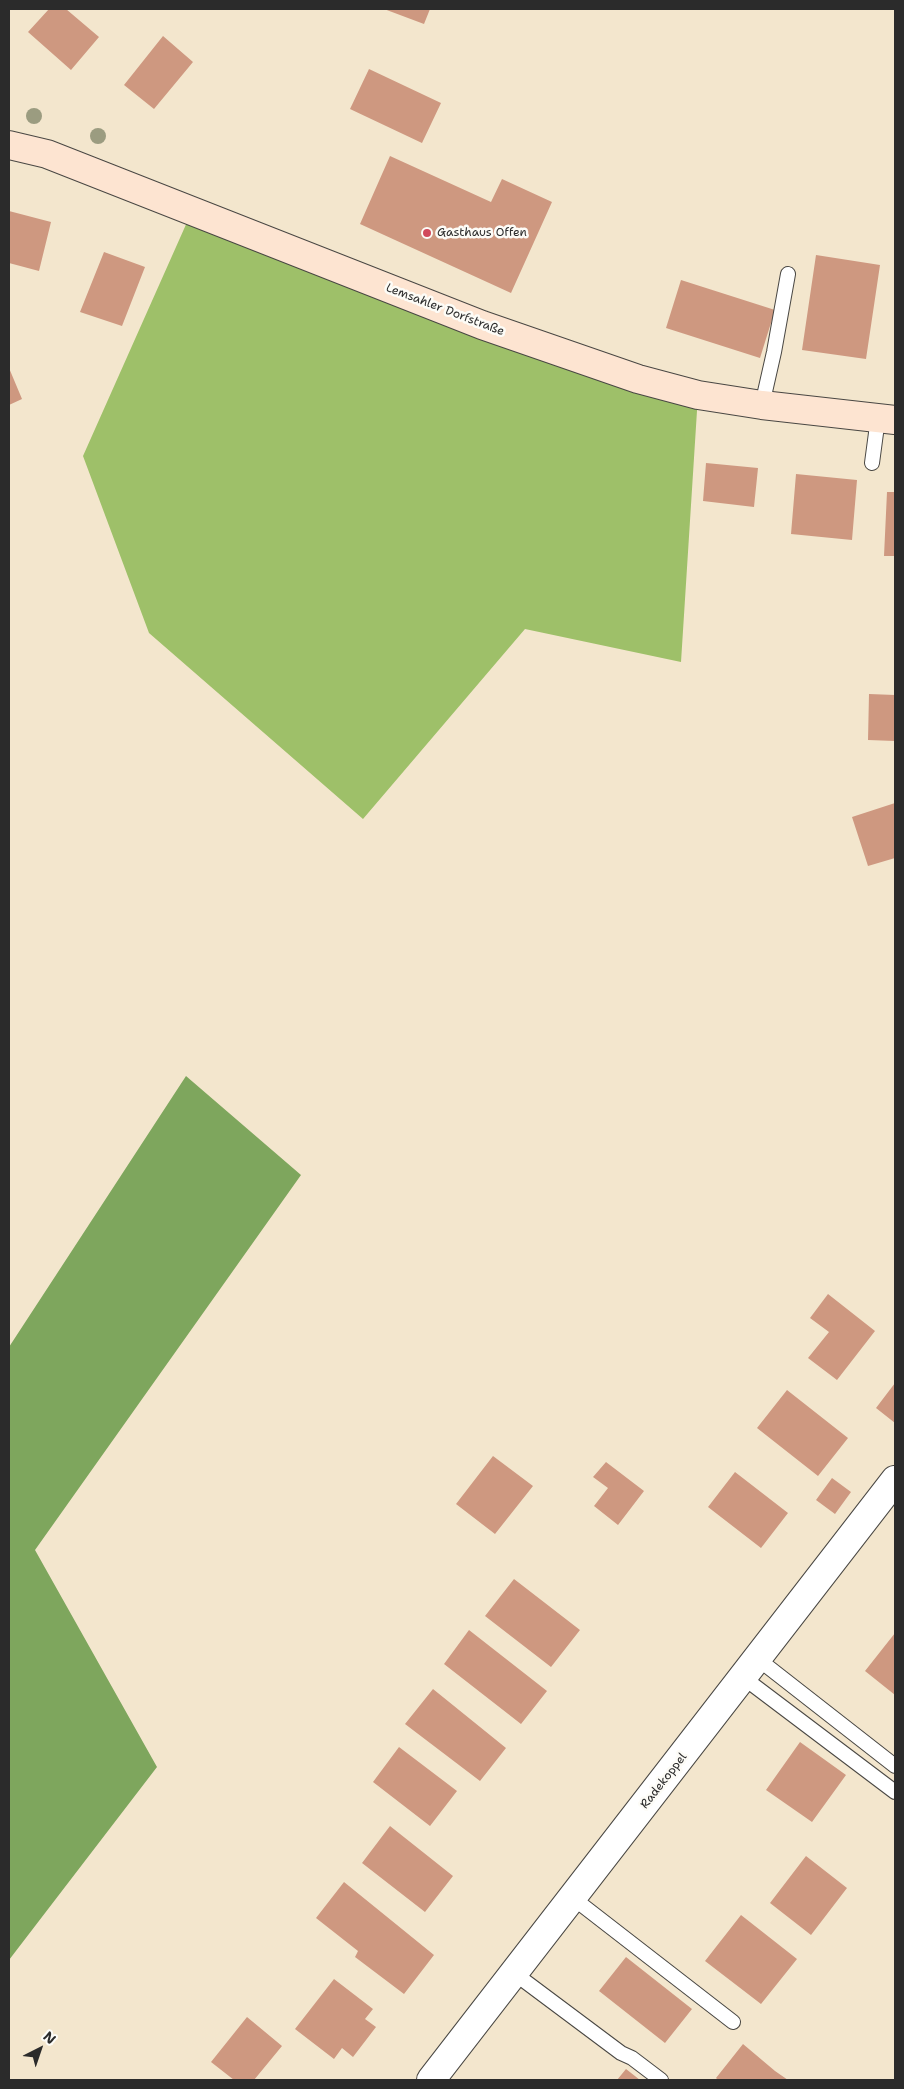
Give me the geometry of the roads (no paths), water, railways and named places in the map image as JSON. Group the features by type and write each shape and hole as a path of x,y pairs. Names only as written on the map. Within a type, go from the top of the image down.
{"street":[{"name":"Lemsahler Dorfstraße","path":"9,145 47,154 491,328 638,379 698,395 762,405 887,419"},
{"name":"Radekoppel","path":"431,2080 751,1669 895,1480"}],"lane":[{"path":"762,405 788,274"},
{"path":"872,462 887,419"},
{"path":"751,1669 895,1766"},
{"path":"751,1669 895,1792"},
{"path":"572,1898 733,2022"},
{"path":"514,1973 620,2053 632,2058 661,2080"}],"place":[{"name":"Gasthaus Offen","path":"427,233"}]}
